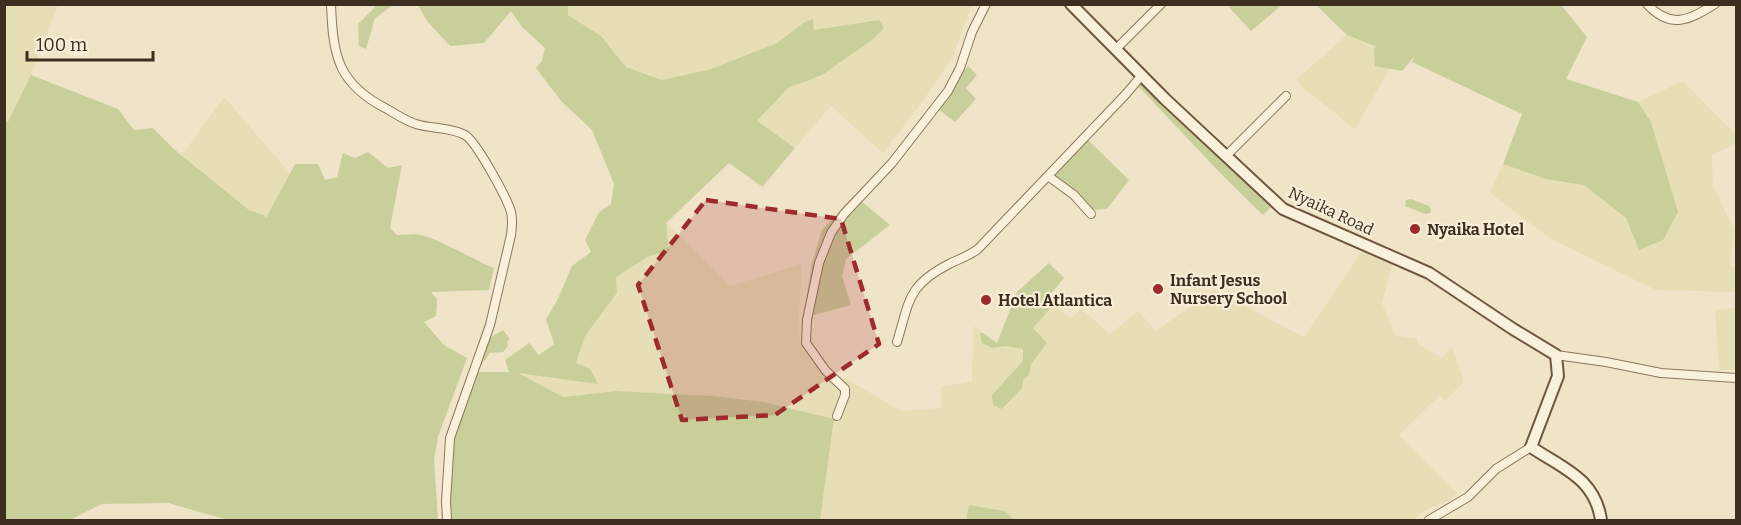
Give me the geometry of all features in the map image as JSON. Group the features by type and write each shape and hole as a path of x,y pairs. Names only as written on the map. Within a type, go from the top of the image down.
{"street":[{"path":"331,4 335,50 353,86 367,99 415,124 465,135 481,155 511,211 513,222 490,325 450,438 447,520"},
{"path":"837,416 845,389 826,371 806,343 807,320 819,263 831,233 844,214 892,163 948,91 986,4"},
{"name":"Nyaika Road","path":"1071,4 1283,209 1430,273 1556,355"},
{"path":"1116,49 1161,4"},
{"path":"1647,4 1662,18 1678,21 1695,16 1715,4"},
{"path":"897,342 909,299 919,285 942,268 967,257 978,249 1142,75"},
{"path":"1226,156 1286,96"},
{"path":"1048,176 1074,195 1091,214"},
{"path":"1429,520 1467,497 1496,469 1531,447 1558,376 1556,355 1661,373 1737,378"},
{"path":"1531,447 1579,477 1592,493 1601,520"}],"highlighted area":[{"path":"706,200 841,219 879,344 775,415 682,420 638,285"}],"shaded area":[{"path":"568,4 972,5 952,58 883,153 831,106 795,148 756,122 788,88 822,75 813,20 803,23 777,43 711,69 662,80 626,67 601,36 567,15"},
{"path":"5,5 58,5 31,75 8,123 5,122"},
{"path":"1347,35 1397,56 1355,129 1301,86 1297,79"},
{"path":"1683,81 1736,135 1736,144 1712,155 1713,186 1734,229 1730,266 1736,267 1736,292 1656,290 1551,239 1490,193 1503,164 1545,179 1584,185 1627,218 1639,250 1651,122 1638,102"},
{"path":"224,97 290,173 266,218 264,215 249,210 182,155"},
{"path":"666,223 730,286 802,264 800,345 809,359 839,380 845,378 901,411 942,408 941,387 972,381 974,326 983,333 981,334 982,343 992,348 1006,346 1023,349 1023,361 1009,377 1003,409 1022,388 1023,380 1029,375 1031,364 1047,343 1033,328 1049,309 1046,300 1071,318 1081,309 1110,334 1138,311 1156,331 1214,290 1304,337 1365,247 1393,261 1382,303 1395,335 1417,339 1417,343 1442,358 1452,346 1464,382 1445,400 1440,395 1399,435 1457,493 1448,501 1427,509 1413,520 1014,520 1005,511 969,505 966,520 820,520 834,420 764,402 714,396 616,391 563,397 516,372 576,363 585,336 617,293 616,277 649,256 669,251"},
{"path":"1736,308 1736,370 1719,370 1715,310"}],"green space":[{"path":"378,4 393,5 375,18 366,49 359,46 358,24"},
{"path":"418,5 568,5 568,15 601,36 626,67 662,80 711,69 777,43 803,23 813,19 814,30 879,20 884,28 872,40 822,75 788,88 757,121 795,148 763,186 764,188 729,163 666,223 669,251 649,256 616,277 617,293 585,336 576,363 590,369 598,384 518,373 563,397 616,391 714,396 764,402 834,419 820,520 447,520 449,433 474,372 509,372 505,360 529,343 539,355 554,344 546,319 557,301 572,266 591,252 585,240 599,212 611,204 614,184 592,130 561,101 536,68 542,61 545,48 522,27 511,11 484,43 450,46 427,21"},
{"path":"1227,5 1282,5 1251,31"},
{"path":"1316,5 1561,5 1587,37 1566,79 1638,102 1651,122 1678,212 1663,240 1639,250 1626,218 1584,185 1545,179 1503,164 1522,114 1412,62 1415,56 1402,71 1375,66 1374,48 1377,47 1347,35"},
{"path":"968,66 977,75 966,88 976,99 955,122 938,109 907,138"},
{"path":"31,75 118,109 134,130 153,128 175,150 249,210 264,215 266,218 295,164 318,164 325,180 337,177 343,153 355,158 368,152 388,168 402,165 390,228 397,235 416,234 434,239 494,268 489,290 431,292 437,299 436,316 424,322 444,345 467,358 438,437 434,460 438,520 228,520 168,503 102,504 70,520 5,520 5,122 8,122"},
{"path":"1142,83 1271,207 1263,215 1138,86"},
{"path":"1086,138 1129,180 1107,209 1091,210 1051,175"},
{"path":"854,195 890,225 846,259 842,276 851,305 803,318 812,263 822,230"},
{"path":"1411,199 1429,206 1430,213 1425,214 1405,206 1406,200"},
{"path":"1049,263 1064,278 1046,300 1050,309 1033,328 1047,343 1031,364 1029,375 1023,380 1022,388 1002,409 993,405 992,395 1023,361 1023,349 1006,346 992,348 982,343 980,333 997,343 1017,292"},
{"path":"503,330 510,339 507,341 508,346 503,352 490,353 479,368 476,367 486,340"},
{"path":"969,505 1005,511 1014,520 966,520"}],"place":[{"name":"Nyaika Hotel","path":"1415,229"},
{"name":"Infant Jesus Nursery School","path":"1158,289"},
{"name":"Hotel Atlantica","path":"986,300"}]}
